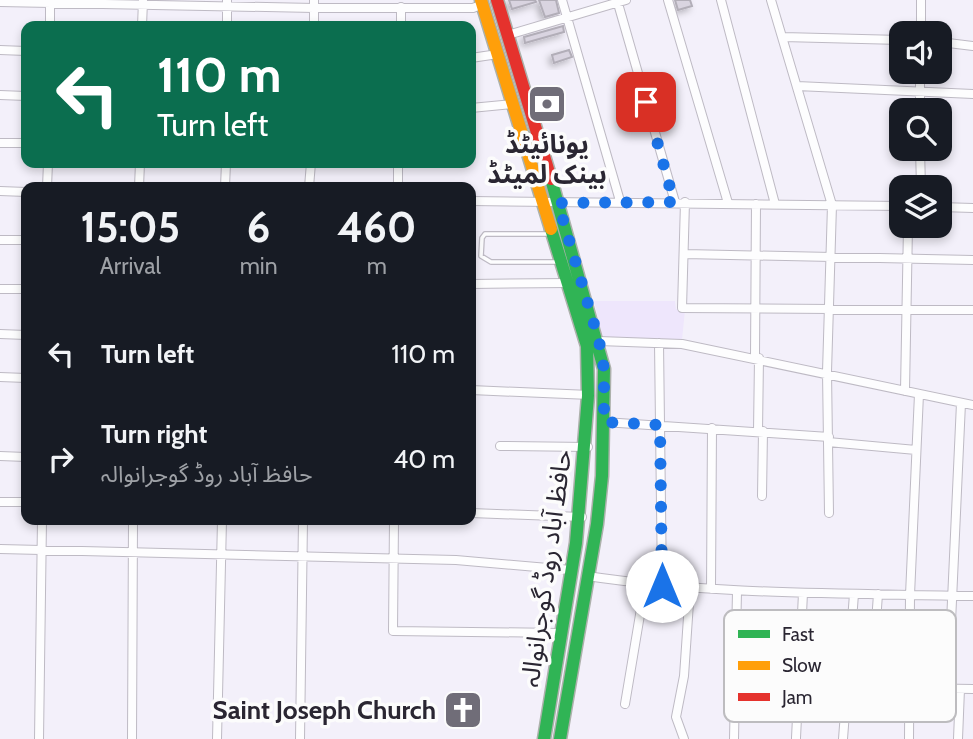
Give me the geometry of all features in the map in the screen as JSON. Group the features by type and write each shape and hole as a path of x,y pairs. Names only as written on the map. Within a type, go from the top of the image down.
{"main road":[{"name":"حافظ آباد روڈ گوجرانوالہ","path":"497,0 599,341 604,369 604,422 597,524 560,739"},
{"name":"حافظ آباد روڈ گوجرانوالہ","path":"482,2 587,346 590,395 582,517 544,739"}],"street":[{"path":"562,0 620,201"},
{"path":"668,0 728,203"},
{"path":"721,0 775,204"},
{"path":"771,0 832,205 827,372 829,513"},
{"path":"921,0 921,21"},
{"path":"50,1 50,21"},
{"path":"508,35 620,1 674,202"},
{"path":"0,2 472,8 482,2"},
{"path":"142,21 143,2"},
{"path":"227,3 227,21"},
{"path":"401,7 401,21"},
{"path":"783,37 889,40"},
{"path":"952,43 973,46"},
{"path":"0,50 21,51"},
{"path":"476,57 498,54"},
{"path":"920,84 920,98"},
{"path":"797,86 973,94"},
{"path":"0,96 21,96"},
{"path":"476,108 513,104"},
{"path":"0,143 21,143"},
{"path":"0,191 21,192"},
{"path":"476,201 889,206"},
{"path":"685,202 682,307 973,310"},
{"path":"756,204 757,358 762,496"},
{"path":"952,207 973,208"},
{"path":"905,391 908,238"},
{"path":"0,240 21,240"},
{"path":"685,254 973,260"},
{"path":"476,284 569,283"},
{"path":"0,289 21,289"},
{"path":"0,334 21,335"},
{"path":"599,341 682,344 827,372 973,405"},
{"path":"659,343 662,586"},
{"path":"0,377 21,378"},
{"path":"476,390 590,395"},
{"path":"910,610 919,394"},
{"path":"951,610 961,403"},
{"path":"604,422 760,431 916,450"},
{"path":"711,589 712,428"},
{"path":"500,446 588,447"},
{"path":"0,456 21,457"},
{"path":"0,502 21,502"},
{"path":"476,513 582,517"},
{"path":"40,739 42,525"},
{"path":"132,739 133,525"},
{"path":"217,739 222,525"},
{"path":"300,739 303,525"},
{"path":"394,525 393,631 561,633"},
{"path":"0,549 456,560 571,570"},
{"path":"587,576 645,585 737,591 973,596"},
{"path":"625,704 645,585"},
{"path":"684,739 676,717 684,676 690,588"},
{"path":"737,591 737,610"},
{"path":"802,610 803,593"},
{"path":"853,610 854,594"},
{"path":"877,610 878,594"},
{"path":"956,688 973,689"},
{"path":"958,739 960,688"}],"lane":[{"path":"554,234 485,234 482,238 481,256 491,262 562,262"}],"shaded area":[{"path":"594,301 675,301 676,309 685,310 682,340 603,339"}],"building":[{"path":"509,0 535,0 536,2 512,9"},
{"path":"539,0 556,0 559,13 545,17"},
{"path":"675,0 690,0 692,6 678,10"},
{"path":"563,26 564,32 525,43 524,37"},
{"path":"569,50 572,57 554,63 552,55"}],"traffic: fast":[{"path":"551,179 604,369 602,476 597,524 560,739"},
{"path":"544,739 576,543 588,396 587,346 551,229"}],"traffic: slow":[{"path":"481,0 551,229"}],"traffic: jam":[{"path":"497,0 551,179"}],"place":[{"name":"یونائیٹڈ بینک لمیٹڈ","path":"547,104"},
{"name":"Saint Joseph Church","path":"463,710"}],"route":[{"path":"646,102 674,202 558,203 599,341 604,369 604,422 660,425 662,586"}]}
